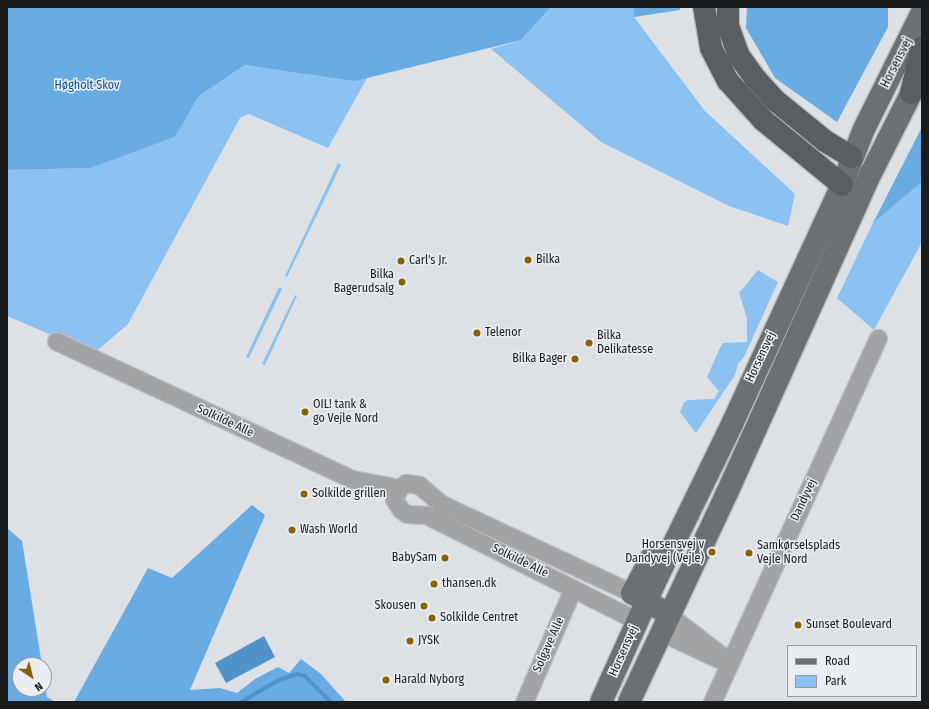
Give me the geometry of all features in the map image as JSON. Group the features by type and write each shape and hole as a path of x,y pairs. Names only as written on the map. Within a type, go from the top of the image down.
{"highway":[{"path":"704,7 711,48 728,81 763,120 856,180"},
{"path":"728,7 728,26 739,56 755,78 776,100 825,141 852,157"},
{"path":"911,93 922,47"}],"main road":[{"name":"Horsensvej","path":"601,702 650,614 809,310 856,180 852,157 922,12"},
{"name":"Horsensvej","path":"629,702 650,614 719,449 856,180 911,93 922,71"},
{"path":"618,702 642,647 650,614 711,443 733,422"}],"street":[{"name":"Dandyvej","path":"712,702 878,338"},
{"name":"Solkilde Alle","path":"56,341 358,481 397,494"},
{"name":"Solkilde Alle","path":"397,494 406,483 418,485 441,504 650,614"},
{"name":"Solkilde Alle","path":"397,494 401,510 407,514 426,516 573,588 650,614"},
{"name":"Solgave Alle","path":"524,702 573,588"},
{"path":"650,614 730,662"}],"green space":[{"name":"Høgholt Skov","path":"7,7 551,7 521,40 355,81 245,65 199,96 175,137 91,168 7,170"},
{"path":"551,7 633,7 634,17 705,111 795,194 788,226 729,206 601,142 491,49 521,40"},
{"path":"633,7 680,7 680,10 634,17"},
{"path":"747,7 888,7 888,27 837,122 775,78 746,28"},
{"path":"245,65 367,78 328,148 249,114 240,118 128,324 94,353 7,316 7,170 91,168 175,137 199,96"},
{"path":"922,127 922,182 873,223"},
{"path":"338,163 341,165 287,277 285,276"},
{"path":"922,182 922,242 874,330 837,298 873,223"},
{"path":"758,270 778,282 744,357 738,364 735,375 696,433 680,412 684,402 688,400 714,399 719,391 707,377 723,343 747,342 747,318 739,293"},
{"path":"279,287 282,289 249,358 246,357"},
{"path":"295,295 297,296 265,365 262,364"},
{"path":"252,505 265,515 190,690 220,688 237,693 255,679 278,667 289,673 301,659 321,674 346,702 74,702 148,568 172,578"},
{"path":"7,528 22,541 41,657 12,657 12,697 47,697 55,702 7,702"}],"shaded area":[{"path":"264,636 275,657 226,683 215,663"}],"waterway":[{"path":"241,702 279,680 297,674 305,676 331,702"}],"place":[{"name":"Bilka","path":"528,260"},
{"name":"Carl's Jr.","path":"401,261"},
{"name":"Bilka Bagerudsalg","path":"402,282"},
{"name":"Telenor","path":"477,333"},
{"name":"Bilka Delikatesse","path":"589,343"},
{"name":"Bilka Bager","path":"575,359"},
{"name":"OIL! tank & go Vejle Nord","path":"305,412"},
{"name":"Solkilde grillen","path":"304,494"},
{"name":"Wash World","path":"292,530"},
{"name":"Horsensvej v Dandyvej (Vejle)","path":"712,552"},
{"name":"Samkørselsplads Vejle Nord","path":"749,553"},
{"name":"BabySam","path":"445,558"},
{"name":"thansen.dk","path":"434,584"},
{"name":"Skousen","path":"424,606"},
{"name":"Solkilde Centret","path":"432,618"},
{"name":"Sunset Boulevard","path":"798,625"},
{"name":"JYSK","path":"410,641"},
{"name":"Harald Nyborg","path":"386,680"}]}
